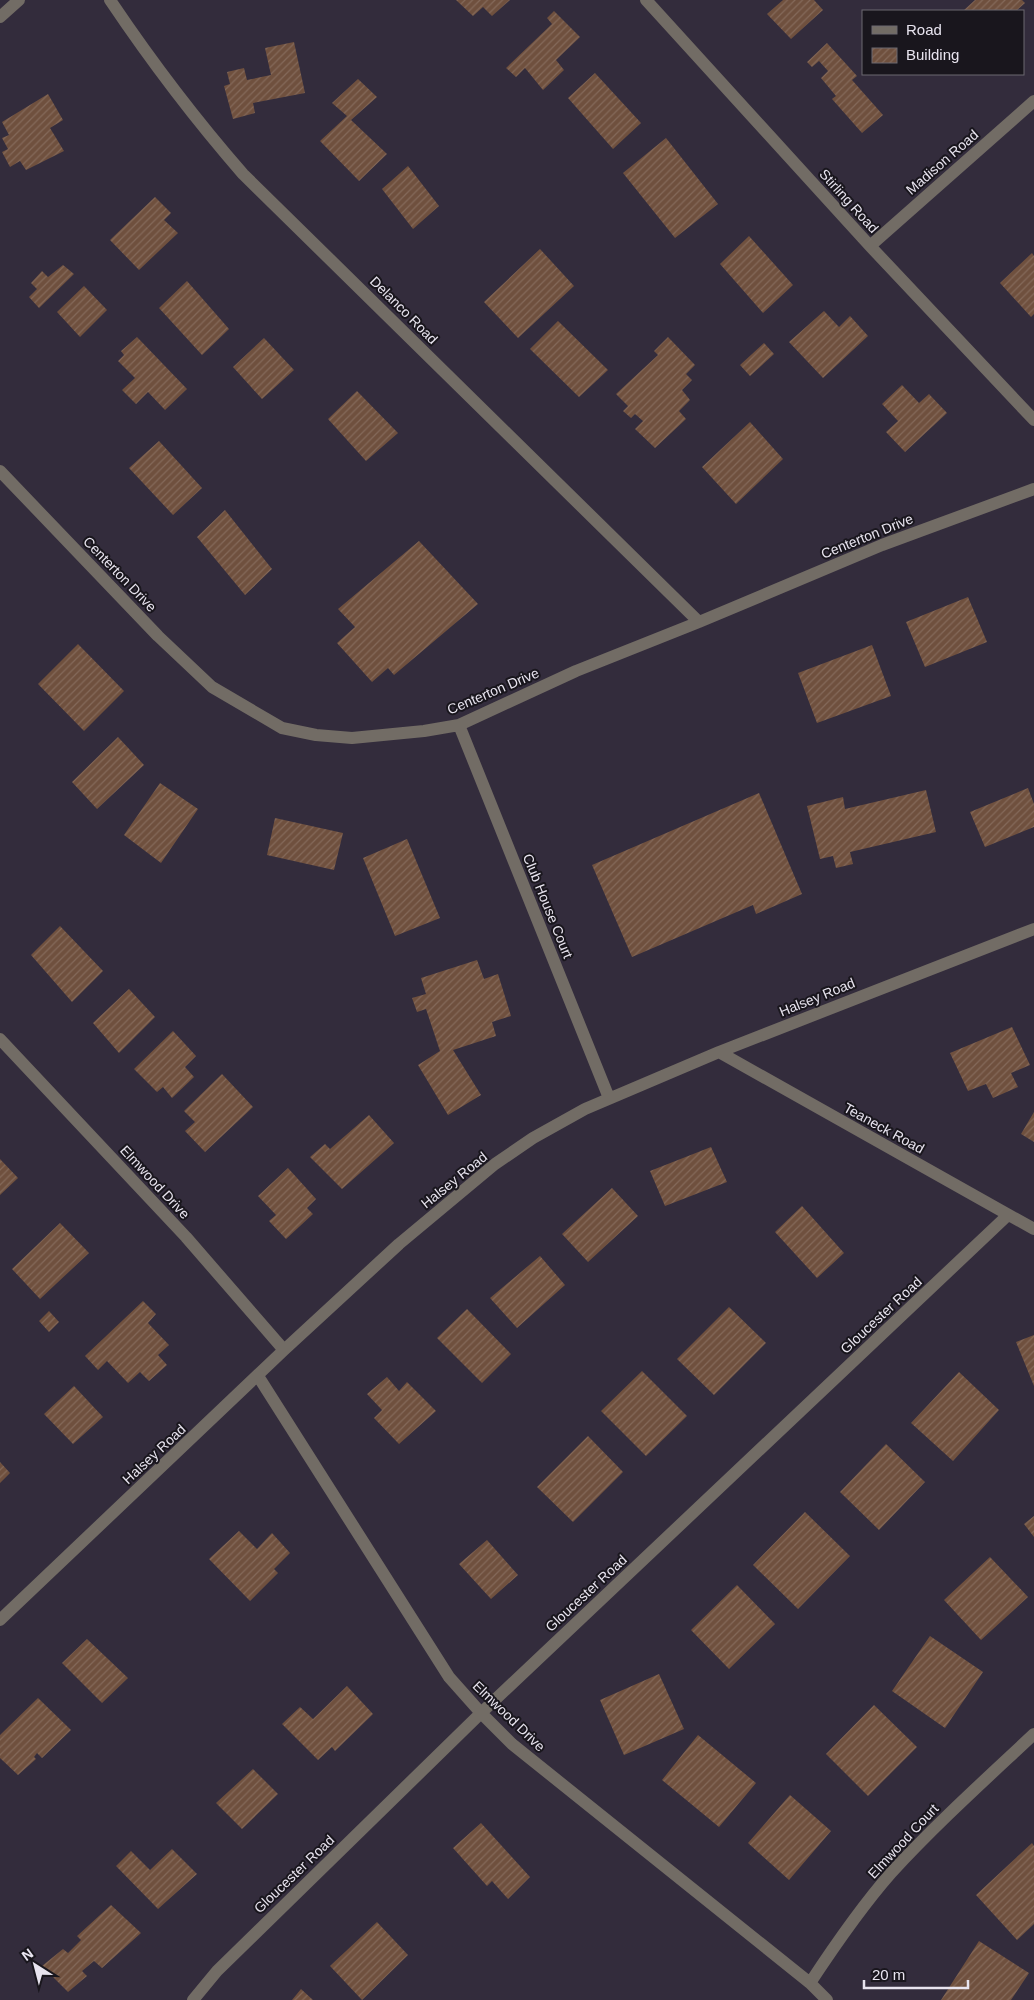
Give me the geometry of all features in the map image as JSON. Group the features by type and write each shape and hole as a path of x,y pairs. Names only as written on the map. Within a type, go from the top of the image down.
{"street":[{"path":"0,17 19,0"},
{"name":"Delanco Road","path":"110,0 153,63 206,131 243,174 700,622"},
{"name":"Stirling Road","path":"646,0 870,246 1034,420"},
{"name":"Madison Road","path":"870,246 1034,101"},
{"name":"Centerton Drive","path":"0,471 158,636 212,687 282,728 316,736 352,738 424,731 460,725 576,671 700,622 882,545 1034,489"},
{"name":"Club House Court","path":"460,725 609,1098"},
{"name":"Halsey Road","path":"0,1620 284,1350 399,1244 495,1164 533,1138 585,1109 718,1052 1034,929"},
{"name":"Elmwood Drive","path":"0,1039 186,1237 284,1350"},
{"name":"Teaneck Road","path":"718,1052 1034,1229"},
{"name":"Gloucester Road","path":"193,2000 217,1970 481,1713 1008,1215"},
{"name":"Elmwood Drive","path":"258,1376 449,1677 481,1713 512,1744 810,1983 827,2000"},
{"name":"Elmwood Court","path":"810,1983 844,1931 891,1873 954,1809 1034,1734"}],"building":[{"path":"456,0 510,0 492,16 483,7 473,16"},
{"path":"783,0 814,0 823,10 791,39 767,14"},
{"path":"975,0 1022,0 1025,3 1017,10 964,10"},
{"path":"554,11 580,37 556,60 564,70 543,90 525,68 516,77 506,68 552,24 547,18"},
{"path":"294,42 305,93 253,103 255,113 233,119 224,86 230,84 227,72 244,68 247,80 271,75 265,48"},
{"path":"827,43 857,76 852,80 883,115 862,133 832,99 836,96 821,78 828,71 819,61 812,67 807,62"},
{"path":"595,73 641,123 613,149 568,98"},
{"path":"358,79 377,97 351,120 387,154 359,181 320,141 347,116 332,103"},
{"path":"48,94 63,120 50,128 64,151 26,170 20,161 10,167 2,152 8,149 2,138 9,135 2,122"},
{"path":"666,138 718,204 675,238 623,173"},
{"path":"408,166 439,206 413,229 382,189"},
{"path":"155,197 171,213 164,220 178,233 139,270 110,240"},
{"path":"749,236 793,285 763,313 720,264"},
{"path":"540,249 574,286 518,338 484,302"},
{"path":"1032,253 1034,256 1034,314 1031,317 1000,283"},
{"path":"63,265 74,274 39,308 29,297 37,289 31,283 42,271 48,277"},
{"path":"187,281 229,329 202,355 159,308"},
{"path":"84,286 107,310 80,337 57,312"},
{"path":"824,311 839,327 850,316 868,336 823,378 789,342"},
{"path":"558,321 608,370 579,397 530,349"},
{"path":"137,337 187,389 165,410 148,392 136,404 122,390 135,378 118,361 124,355 121,351"},
{"path":"668,337 695,365 686,374 692,380 682,390 690,400 679,411 686,419 655,448 635,429 643,421 635,414 631,418 623,411 628,406 616,394 658,355 654,351"},
{"path":"264,338 294,370 262,399 233,367"},
{"path":"764,343 774,354 750,376 740,365"},
{"path":"902,385 919,403 929,394 947,413 905,452 886,432 898,421 882,404"},
{"path":"357,391 398,433 366,461 328,419"},
{"path":"750,422 783,459 736,504 702,467"},
{"path":"159,441 202,488 173,515 129,468"},
{"path":"225,510 272,569 245,595 197,537"},
{"path":"419,541 478,604 394,675 388,668 372,682 337,643 355,627 338,609"},
{"path":"968,597 987,642 925,667 906,622"},
{"path":"78,644 124,691 84,731 38,684"},
{"path":"872,645 891,696 817,723 798,673"},
{"path":"118,737 144,765 97,809 72,782"},
{"path":"160,783 198,809 161,863 124,835"},
{"path":"1028,788 1034,804 1034,827 985,847 970,812"},
{"path":"926,790 936,832 850,852 853,864 836,868 833,856 820,859 807,806 843,797 845,809"},
{"path":"759,793 802,894 756,914 753,905 632,957 592,865"},
{"path":"275,818 343,833 334,870 267,855"},
{"path":"407,839 440,918 395,936 363,858"},
{"path":"60,926 103,971 72,1002 31,955"},
{"path":"477,960 484,979 498,974 511,1016 492,1022 496,1036 453,1050 481,1095 448,1115 418,1065 440,1051 426,1009 417,1012 412,998 426,994 421,978"},
{"path":"129,989 155,1017 119,1053 93,1023"},
{"path":"1012,1027 1030,1065 1011,1073 1018,1087 993,1098 986,1084 968,1091 950,1053"},
{"path":"173,1031 196,1056 185,1067 194,1077 172,1098 163,1087 157,1092 134,1069"},
{"path":"222,1074 253,1107 205,1152 185,1131 195,1122 184,1111"},
{"path":"1034,1112 1034,1142 1021,1134"},
{"path":"369,1115 394,1143 342,1189 310,1157 325,1144 330,1149"},
{"path":"711,1147 727,1182 665,1206 650,1171"},
{"path":"0,1159 18,1178 0,1195"},
{"path":"288,1168 316,1199 307,1208 313,1214 286,1239 269,1221 276,1215 258,1196"},
{"path":"612,1188 638,1216 588,1262 562,1234"},
{"path":"802,1206 844,1253 817,1278 775,1232"},
{"path":"60,1223 89,1253 40,1299 12,1269"},
{"path":"540,1256 565,1285 517,1328 490,1298"},
{"path":"143,1301 156,1314 148,1323 169,1345 158,1355 167,1365 149,1381 140,1372 128,1383 107,1361 98,1370 85,1356"},
{"path":"729,1307 766,1343 714,1395 677,1359"},
{"path":"467,1309 511,1354 482,1383 437,1338"},
{"path":"49,1311 59,1322 49,1332 39,1321"},
{"path":"1034,1335 1034,1386 1016,1342"},
{"path":"642,1371 687,1416 646,1456 601,1411"},
{"path":"959,1372 999,1410 953,1461 911,1423"},
{"path":"387,1377 399,1391 407,1382 436,1411 399,1444 374,1418 382,1410 367,1394"},
{"path":"74,1386 103,1417 73,1444 44,1414"},
{"path":"588,1436 623,1472 573,1522 537,1487"},
{"path":"886,1444 925,1482 879,1530 840,1492"},
{"path":"0,1462 10,1473 0,1483"},
{"path":"805,1512 850,1556 798,1609 753,1565"},
{"path":"1034,1516 1034,1537 1024,1524"},
{"path":"239,1531 257,1549 272,1533 290,1553 274,1569 278,1573 250,1601 209,1559"},
{"path":"487,1540 518,1575 491,1599 459,1564"},
{"path":"990,1557 1028,1597 981,1640 944,1600"},
{"path":"737,1585 775,1624 729,1669 691,1630"},
{"path":"930,1636 983,1672 945,1728 892,1691"},
{"path":"87,1639 128,1678 102,1703 62,1663"},
{"path":"659,1674 684,1729 624,1755 600,1700"},
{"path":"347,1686 373,1714 335,1751 332,1747 318,1760 282,1724 300,1707 313,1719"},
{"path":"38,1698 71,1730 42,1758 37,1753 34,1757 36,1759 18,1775 0,1758 0,1735"},
{"path":"874,1705 917,1747 868,1796 826,1754"},
{"path":"698,1735 756,1783 719,1827 662,1780"},
{"path":"253,1769 278,1794 242,1829 216,1803"},
{"path":"790,1795 831,1831 789,1880 748,1843"},
{"path":"481,1823 530,1877 508,1899 492,1881 487,1886 453,1848"},
{"path":"1032,1843 1034,1846 1034,1924 1017,1940 976,1895"},
{"path":"172,1849 197,1874 158,1909 116,1866 131,1851 150,1870"},
{"path":"111,1905 141,1933 102,1968 94,1961 82,1971 87,1976 68,1992 42,1966 63,1949 68,1953 81,1940 77,1936"},
{"path":"377,1922 408,1955 362,2000 330,1966"},
{"path":"979,1941 1029,1973 1011,2000 941,2000"},
{"path":"301,1989 313,2000 292,2000"}]}
